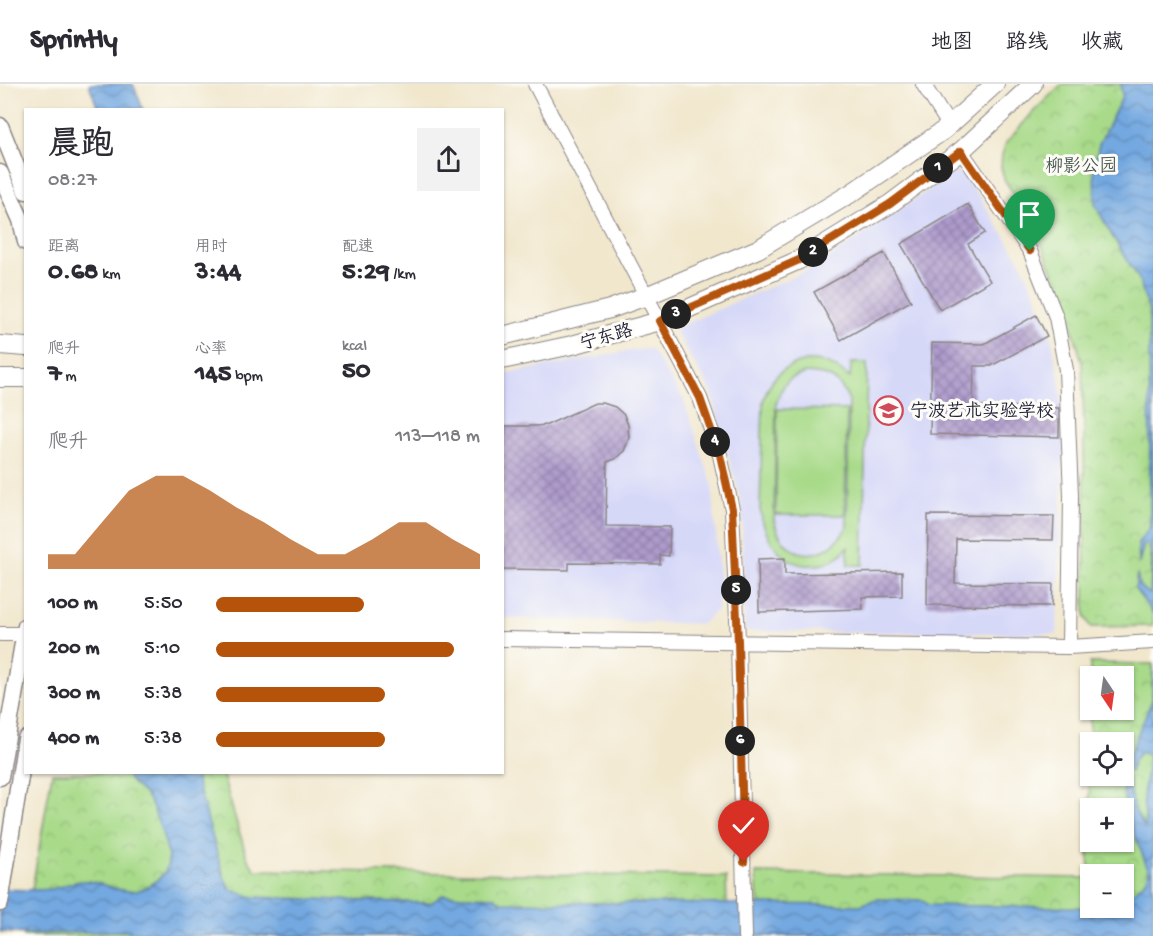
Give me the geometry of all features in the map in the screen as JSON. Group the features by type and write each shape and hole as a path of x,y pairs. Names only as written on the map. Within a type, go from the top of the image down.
{"main road":[{"name":"宁东路","path":"504,336 610,309 758,249 853,192 949,125 995,84"},
{"name":"宁东路","path":"504,360 573,345 660,321 799,260 890,204 961,151 1030,87"},
{"path":"0,126 24,186"},
{"path":"0,172 21,220 24,233"},
{"path":"0,345 24,346"},
{"path":"0,378 24,378"},
{"path":"0,777 24,638"},
{"path":"0,903 24,752"}],"street":[{"path":"535,84 700,398 720,455 732,509 738,641 745,936"},
{"path":"923,84 949,125"},
{"path":"961,151 1030,251 1056,317 1066,370 1071,496 1069,647"},
{"path":"0,634 24,632"},
{"path":"504,639 1069,647 1153,642"}],"shaded area":[{"name":"宁波艺术实验学校","path":"962,170 1021,262 1049,327 1059,377 1064,429 1057,634 745,631 742,505 711,391 674,329 819,265 952,174"},
{"path":"651,349 683,399 712,483 720,585 717,610 702,624 504,618 504,374 634,350"}],"green space":[{"name":"柳影公园","path":"1062,84 1153,84 1153,626 1091,627 1085,616 1082,362 1065,301 1033,224 1004,179 1001,167 1006,143"},
{"path":"813,361 825,363 850,378 851,363 867,363 863,565 848,565 848,547 830,562 804,565 794,562 777,549 762,520 760,509 763,401 774,379 784,369","holes":["806,373 827,376 837,382 849,401 847,527 839,539 829,547 818,552 807,553 796,551 787,545 779,534 774,520 776,404 780,392 789,380"]},
{"path":"777,409 847,410 845,515 776,515"},
{"path":"1090,663 1153,664 1153,936 760,936 756,873 1080,878 1080,918 1134,918 1134,864 1089,864 1089,852 1134,852 1134,798 1089,798 1089,786 1134,786 1134,732 1090,732 1090,720 1134,720 1134,666 1090,666"},
{"path":"52,774 222,774 247,858 255,870 726,877 728,936 24,936"}],"water":[{"path":"89,84 133,84 143,108 98,108"},
{"path":"1121,84 1153,84 1153,615 1135,589 1137,574 1140,587 1150,594 1152,561 1149,543 1143,546 1139,564 1138,543 1150,527 1149,312 1139,279 1095,204 1094,169 1099,144 1122,97"},
{"path":"1153,667 1153,936 166,936 121,931 28,934 0,932 0,889 45,890 86,881 136,891 151,884 165,872 168,856 153,810 147,797 130,781 126,774 195,774 224,877 231,890 253,897 431,903 442,895 495,897 501,902 861,905 876,899 923,900 928,905 1080,907 1080,918 1134,918 1134,891 1147,879 1149,871 1134,834 1134,806 1145,827 1143,798 1148,755 1141,752 1134,760 1136,738 1152,700"},
{"path":"1123,786 1129,786 1132,798 1124,798"}],"building":[{"path":"968,204 985,233 968,244 990,281 940,310 901,244"},
{"path":"884,253 911,301 841,340 814,292"},
{"path":"1036,315 1047,336 991,366 974,366 973,406 1059,408 1059,437 930,434 932,343 984,344"},
{"path":"595,403 615,407 624,415 629,438 624,451 615,459 607,462 606,526 670,527 669,556 660,555 660,564 569,563 569,570 504,569 504,426 547,425"},
{"path":"928,515 1054,516 1053,540 956,539 955,583 1053,584 1052,606 927,605"},
{"path":"785,558 785,574 902,572 902,596 862,597 863,609 759,612 758,559"}],"place":[{"name":"宁波艺术实验学校","path":"889,410"}],"route":[{"path":"744,862 732,509 720,455 700,398 660,321 799,260 890,204 961,151 1030,251"}]}
